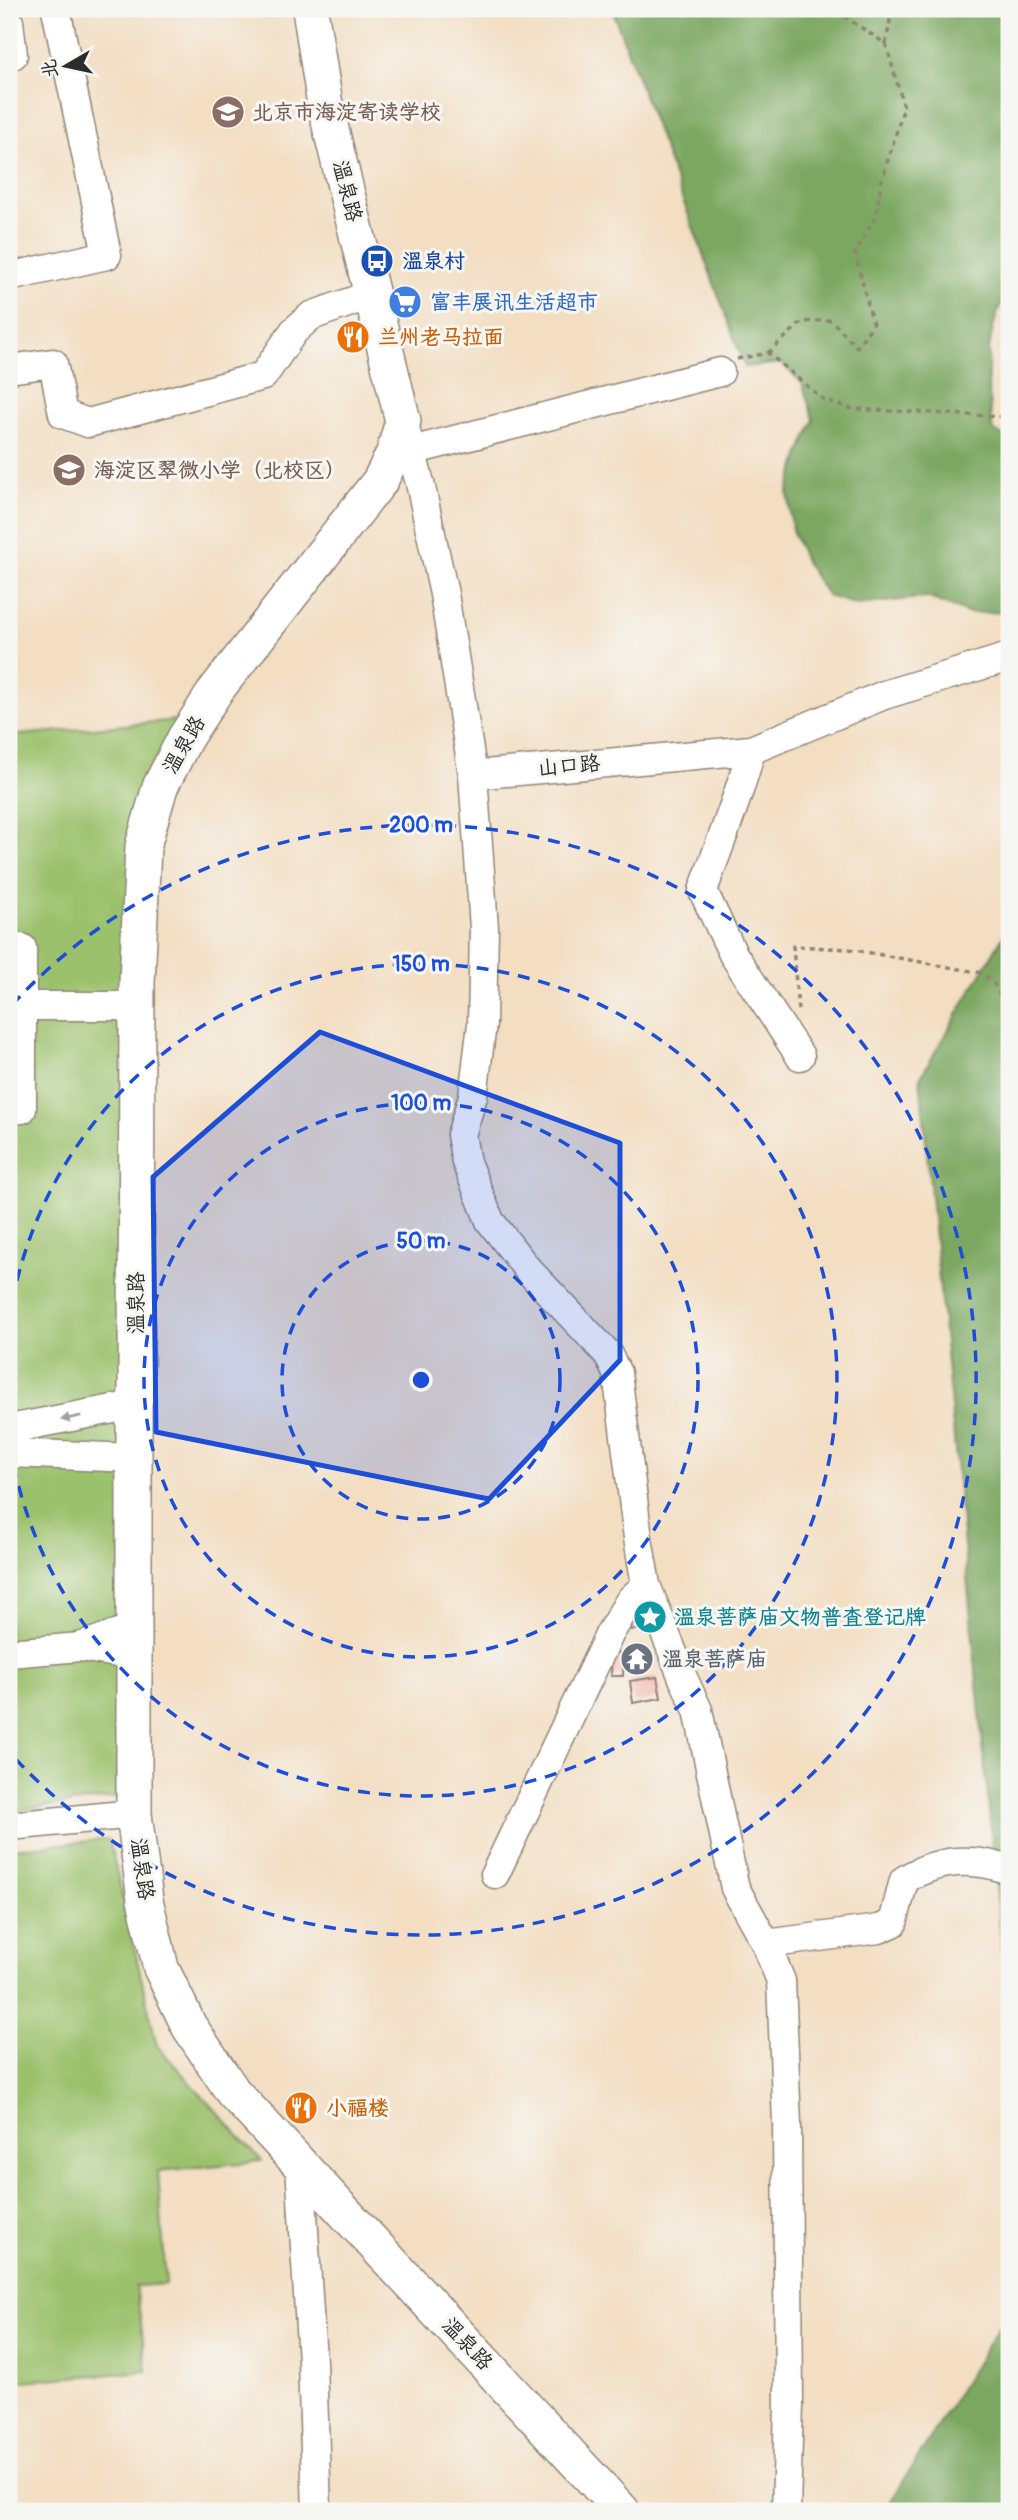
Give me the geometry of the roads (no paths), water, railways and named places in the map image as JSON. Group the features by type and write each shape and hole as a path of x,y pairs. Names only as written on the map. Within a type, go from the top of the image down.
{"main road":[{"name":"温泉路","path":"310,9 325,105 407,436 394,453 380,481 216,690 185,738 160,788 143,846 137,1006 134,1814 145,1900 160,1968 189,2026 233,2092 622,2511"}],"street":[{"path":"9,276 107,255 56,9"},
{"path":"9,22 13,55 9,56"},
{"path":"9,369 52,363 63,414 88,424 263,376 295,331 311,316 373,294"},
{"path":"720,372 407,436 444,594 473,775 484,928 482,1024 473,1096 461,1135 466,1162 490,1221 529,1271 607,1353 617,1373 646,1585 698,1710 735,1888 766,1944 780,1981 787,2124 789,2404 786,2511"},
{"name":"山口路","path":"473,775 751,750 884,695 1009,657"},
{"path":"751,750 742,786 703,891 733,954 800,1056"},
{"path":"9,950 22,948 23,1006 22,1109 9,1110"},
{"path":"23,1006 137,1006"},
{"path":"9,1429 134,1405"},
{"path":"9,1453 134,1458"},
{"path":"495,1874 610,1633 631,1600 646,1585"},
{"path":"9,1653 135,1642"},
{"path":"9,1826 134,1814"},
{"path":"766,1944 878,1929 893,1923 904,1880 921,1869 954,1862 987,1862 1009,1870"},
{"path":"300,2165 312,2361 317,2511"}],"place":[{"name":"北京市海淀寄读学校","path":"228,112"},
{"name":"温泉村","path":"377,261"},
{"name":"富丰展讯生活超市","path":"405,302"},
{"name":"兰州老马拉面","path":"353,337"},
{"name":"海淀区翠微小学（北校区）","path":"69,470"},
{"name":"温泉菩萨庙文物普查登记牌","path":"650,1617"},
{"name":"温泉菩萨庙","path":"637,1659"},
{"name":"小福楼","path":"301,2108"}]}
